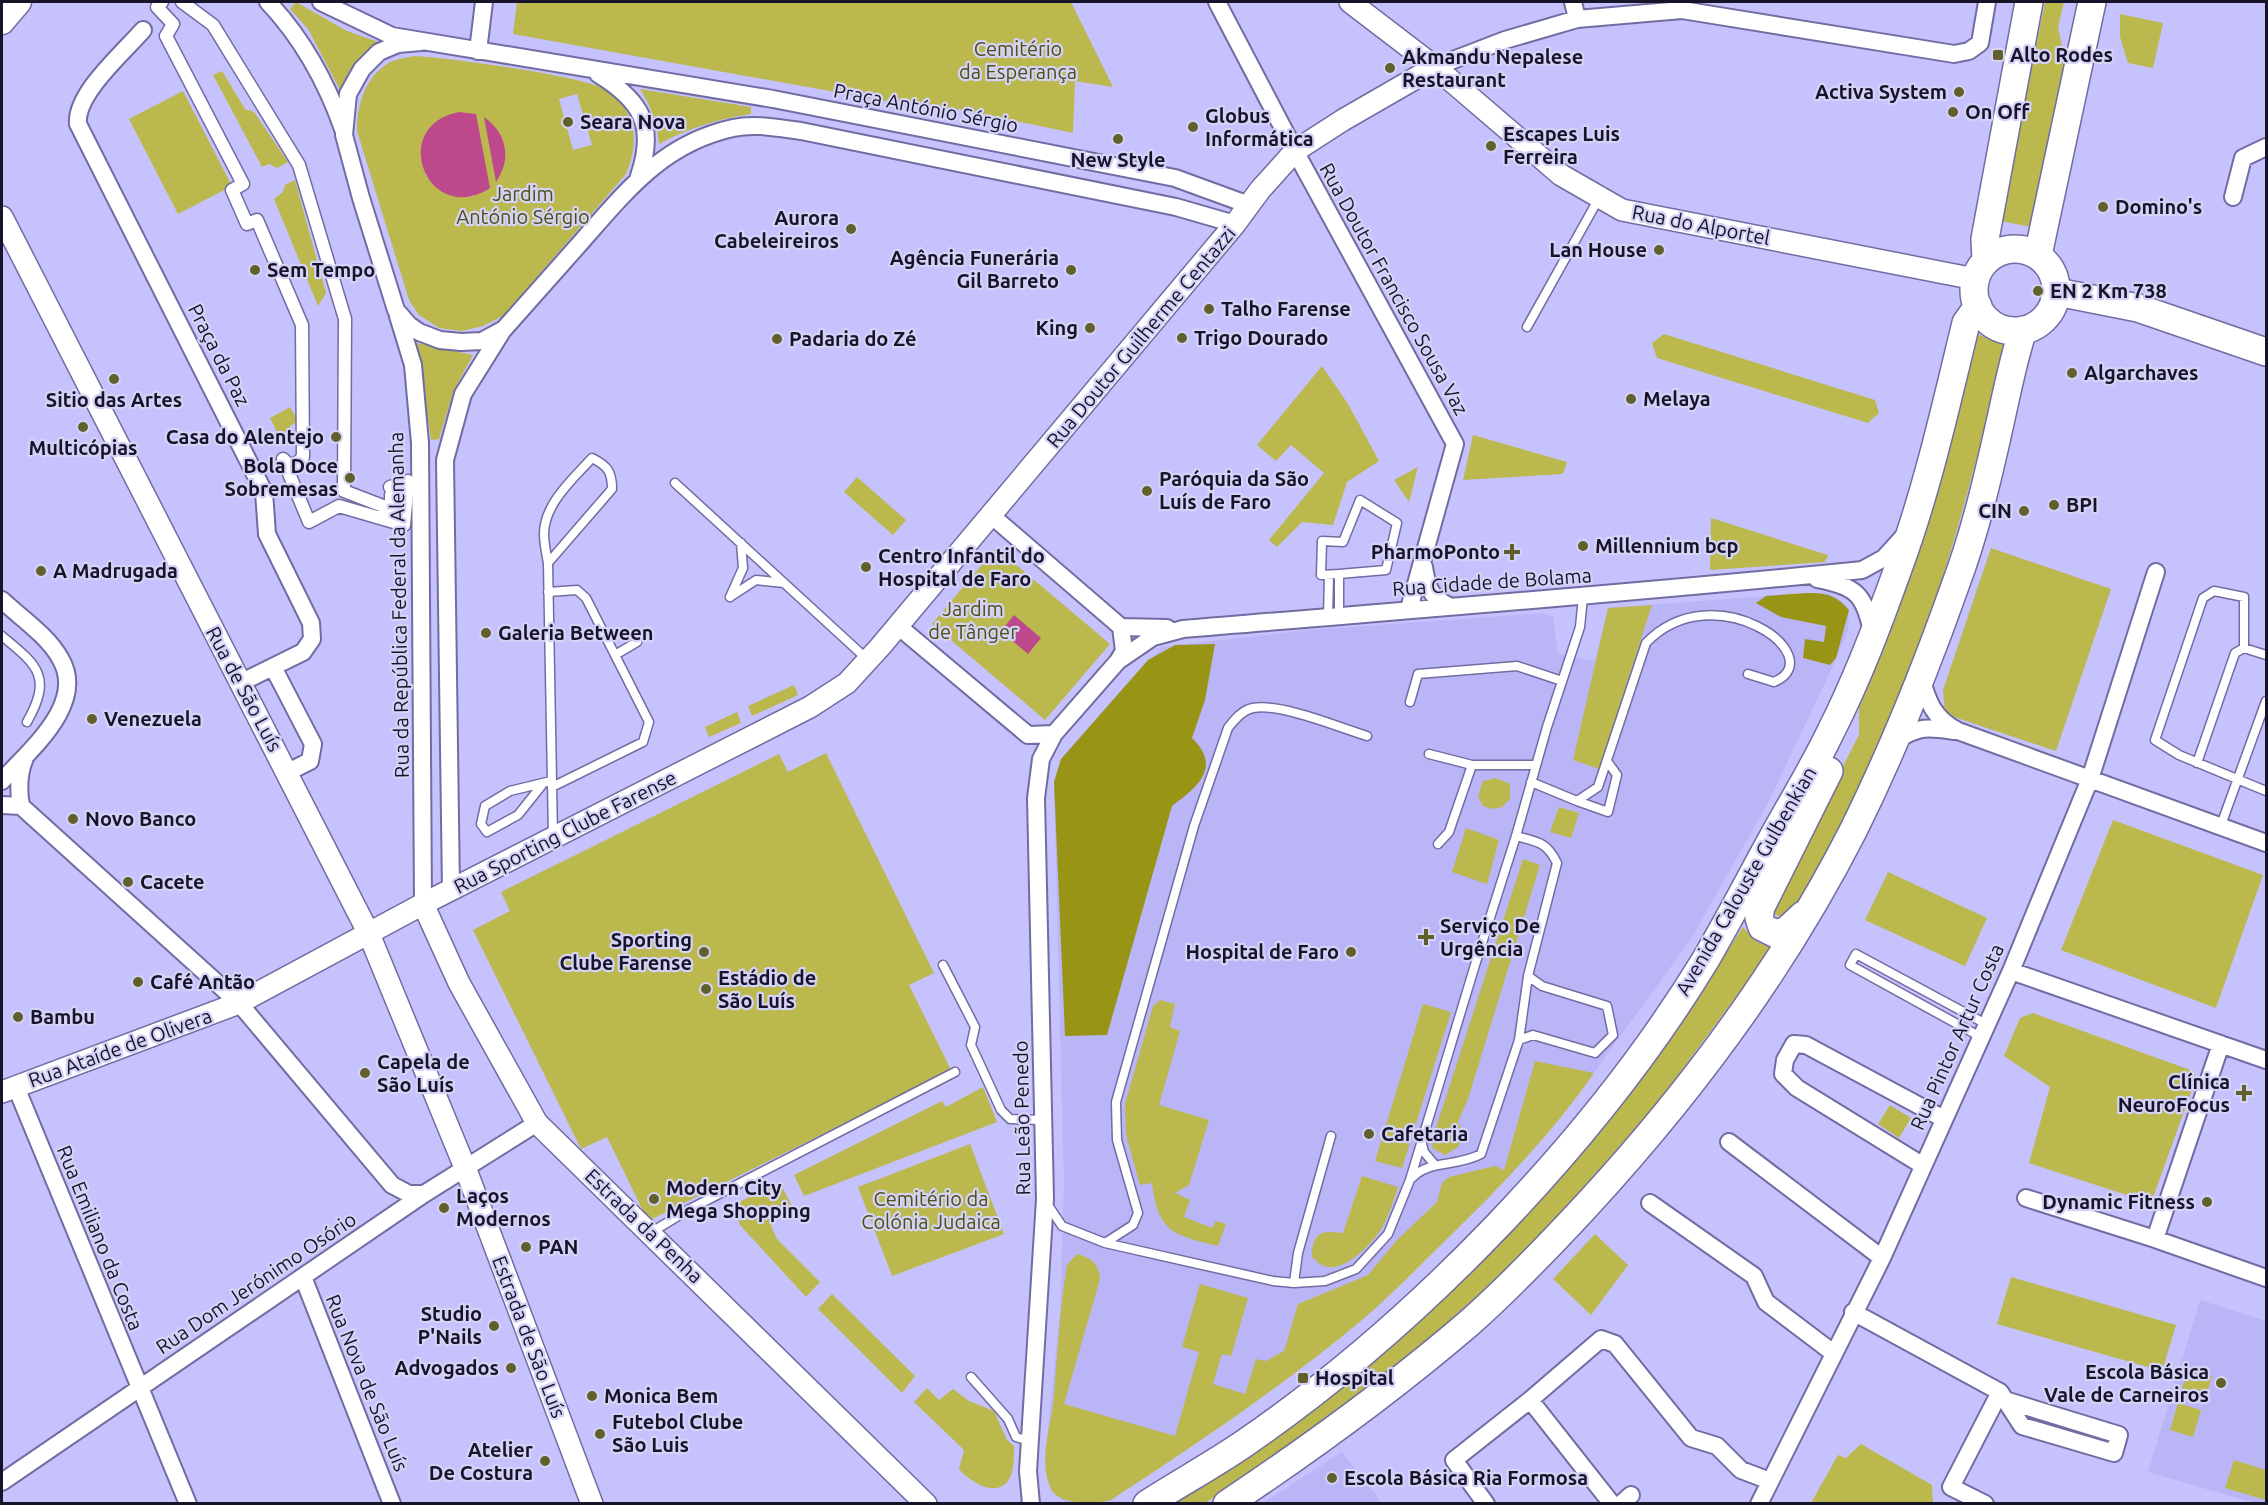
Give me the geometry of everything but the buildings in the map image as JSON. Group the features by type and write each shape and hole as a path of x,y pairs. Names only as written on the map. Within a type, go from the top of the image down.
{"main road":[{"path":"2,22 19,2"},
{"path":"1981,269 1998,252 2011,248 2025,249 2038,255 2052,271 2056,292 2054,305 2046,317 2023,330 2009,331 1985,318 1974,293 1981,269 2029,2"},
{"path":"2074,2 2070,18 2078,68"},
{"path":"2038,255 2092,2"},
{"path":"2056,292 2138,308 2266,352"},
{"name":"Avenida Calouste Gulbenkian","path":"1147,1503 1242,1444 1335,1374 1427,1293 1484,1238 1559,1158 1647,1046 1705,960 1830,733 1873,635 1913,528 1928,480 1966,323 1978,306"},
{"path":"1227,1503 1344,1424 1471,1321 1547,1248 1681,1097 1739,1019 1808,910 1852,832 1895,741 1921,678 1967,549 1988,476 2023,330"},
{"path":"1808,910 1787,930 1776,934 1762,927 1759,918 1761,906 1829,772 1830,733"}],"street":[{"path":"162,2 158,7 173,24 166,36 243,184 232,189 248,224 257,220 302,325 303,457 296,464 288,464 283,459 304,513 309,522 339,506 404,525 408,481 390,487 396,493 391,495 391,501 397,504 392,511 384,512 383,506 344,491 345,320 299,165 213,26 182,2"},
{"name":"Praça António Sérgio","path":"268,2 287,22 311,57 331,93 396,310 419,332 440,340 482,340 504,329 639,177 659,161 709,135 736,127 769,127 801,131 1176,207 1235,224"},
{"name":"Praça António Sérgio","path":"321,2 388,34 421,42 773,99 1175,178 1249,205"},
{"path":"478,51 484,2"},
{"name":"Rua Doutor Francisco Sousa Vaz","path":"1218,2 1295,151 1455,444 1409,609"},
{"name":"Rua do Alportel","path":"1350,2 1435,67 1561,175 1622,210 1981,269"},
{"path":"1573,2 1577,19"},
{"path":"1435,67 1505,40 1577,19 1683,6 1954,54 1969,51 1980,43 1988,2"},
{"name":"Praça da Paz","path":"142,30 84,97 77,112 78,124 264,492 267,534 311,623 312,639 303,652 240,683"},
{"name":"Praça António Sérgio","path":"344,135 348,94 362,69 379,52 398,44 421,42"},
{"name":"Rua Doutor Guilherme Centazzi","path":"874,654 992,516 1295,151 1343,120 1435,67"},
{"name":"Praça António Sérgio","path":"592,70 616,85 643,116 647,153 639,177"},
{"path":"2234,197 2243,158 2266,147"},
{"name":"Rua de São Luís","path":"2,217 369,934 466,1170"},
{"name":"Rua da República Federal da Alemanha","path":"396,310 414,365 420,443 423,904"},
{"path":"451,890 445,460 463,394 504,329"},
{"path":"992,516 1121,627 1124,651 1118,661"},
{"name":"Rua Cidade de Bolama","path":"1121,627 1183,629 1409,609 1583,597 1862,570 1884,558 1913,528"},
{"path":"1423,557 1427,586 1434,599 1449,606"},
{"name":"Rua Pintor Artur Costa","path":"1759,1503 1832,1352 1882,1258 1942,1118 2011,971 2090,778 2156,572"},
{"path":"1804,576 1843,585 1856,594 1867,606 1873,635"},
{"path":"2,600 48,642 61,659 67,679 65,699 54,722 2,781"},
{"path":"898,626 1028,735 1054,734"},
{"name":"Rua Cidade de Bolama","path":"1118,661 1153,637 1183,629"},
{"name":"Rua Sporting Clube Farense","path":"239,1003 423,904 810,707 847,683 874,654"},
{"name":"Rua Leão Penedo","path":"1032,1502 1028,1471 1045,1200 1036,798 1041,759 1054,734 1118,661"},
{"path":"273,667 313,744 310,761 288,772"},
{"path":"1921,678 1932,711 1944,724 1958,731 2266,843"},
{"path":"1895,741 1916,729 1928,726 1958,731"},
{"path":"21,806 20,768 28,752"},
{"path":"2,805 21,806 239,1003 392,1185 409,1194 424,1194"},
{"name":"Estrada da Penha","path":"423,904 459,983 537,1123 926,1503"},
{"path":"2011,971 2266,1060"},
{"name":"Rua Ataíde de Olivera","path":"9,1089 239,1003"},
{"path":"1922,1165 1797,1088 1784,1074 1785,1060 1794,1044 1806,1045 1942,1118"},
{"path":"2155,1239 2221,1044"},
{"name":"Rua Emiliano da Costa","path":"9,1089 189,1503"},
{"name":"Rua Dom Jerónimo Osório","path":"2,1482 424,1194 466,1170 537,1123"},
{"path":"1729,1142 1882,1258"},
{"name":"Estrada de São Luís","path":"466,1170 592,1503"},
{"path":"2026,1198 2155,1239 2266,1278"},
{"path":"1650,1203 1754,1276 1766,1302 1832,1352"},
{"name":"Rua Nova de São Luís","path":"303,1277 392,1503"},
{"path":"1853,1312 2004,1397 2119,1435 2114,1453 2022,1426 2004,1397"},
{"path":"1486,1503 1454,1460 1530,1400 1601,1338 1616,1344 1691,1438 1717,1446 1741,1470 1770,1481"},
{"path":"1985,1503 1951,1487 2004,1397"},
{"path":"1530,1400 1612,1503"}],"lane":[{"path":"1527,327 1599,198"},
{"path":"548,563 612,489 612,475 605,465 592,458 554,502 544,532 548,563 553,838"},
{"path":"675,483 785,583 874,654"},
{"path":"1359,500 1396,523 1386,570 1339,574 1322,575 1322,541 1342,542 1359,500"},
{"path":"741,543 743,568 730,597 756,580 785,583"},
{"path":"1334,616 1339,574"},
{"path":"1329,575 1334,616"},
{"path":"542,785 518,814 487,832 481,824 484,807 510,792 542,785 552,784 643,742 649,722 586,598 577,590 548,592"},
{"path":"2244,648 2244,597 2214,591 2203,598 2155,740 2179,755 2266,791"},
{"path":"1045,1200 1062,1226 1105,1243 1273,1281 1294,1283 1325,1281 1356,1269 1388,1234 1410,1180 1580,627 1583,597"},
{"path":"1577,801 1598,787 1639,661 1646,644 1658,631 1695,615 1715,614 1746,621 1782,643 1789,654 1791,665 1784,678 1774,682 1748,674"},
{"path":"2,636 33,662 39,671 41,687 37,704 27,722"},
{"path":"615,655 637,642"},
{"path":"2197,763 2235,653 2244,648 2266,655"},
{"path":"1410,702 1418,674 1517,666 1562,681"},
{"path":"2221,825 2266,701"},
{"path":"1105,1243 1133,1225 1138,1214 1117,1140 1116,1102 1194,826 1228,728 1238,715 1251,708 1276,708 1367,736"},
{"path":"1429,754 1472,765 1536,765"},
{"path":"1531,782 1608,812 1617,775 1607,761"},
{"path":"1438,844 1449,832 1472,765"},
{"path":"1410,1180 1421,1168 1468,1162 1481,1154 1519,1040 1528,976 1557,863 1545,845 1516,836"},
{"path":"1856,954 1983,1030 1850,965 1856,954"},
{"path":"944,965 975,1027 971,1045 1001,1110 1010,1119 1043,1120"},
{"path":"1519,1040 1533,1035 1595,1053 1613,1035 1607,1006 1542,986 1528,976"},
{"path":"650,1233 688,1210 955,1072"},
{"path":"1294,1283 1299,1253 1331,1136"},
{"path":"1422,1140 1424,1152 1435,1165"},
{"path":"971,1377 1008,1419 1016,1437 1030,1441"}],"shaded area":[{"path":"459,112 476,114 490,188 468,197 449,195 434,185 424,170 421,153 425,135 437,121"},
{"path":"484,117 498,131 505,147 504,164 496,182"},
{"path":"1807,593 1830,596 1840,601 1849,610 1836,658 1830,665 1803,658 1805,639 1824,642 1826,626 1781,617 1756,603 1766,596"},
{"path":"1828,593 1840,600 1849,610 1848,631 1832,668 1768,803 1691,939 1590,1078 1487,1200 1361,1320 1102,1503 1067,1503 1053,1493 1046,1474 1047,1437 1060,1313 1064,1184 1054,782 1061,759 1162,647 1310,630 1543,613 1553,617 1558,654 1595,661 1608,608"},
{"path":"1014,615 1041,638 1028,654 1001,631"},
{"path":"1215,644 1205,700 1192,738 1201,748 1206,767 1198,784 1172,806 1107,1035 1065,1036 1054,782 1061,759 1148,660 1175,645"},
{"name":"Escola Básica Vale de Carneiros","path":"2200,1300 2266,1321 2266,1503 2255,1503 2148,1472"},
{"name":"Escola Básica Ria Formosa","path":"1342,1452 1382,1503 1263,1503"}],"green space":[{"path":"296,2 347,31 381,43 350,69 340,90 308,29 290,9"},
{"name":"Cemitério da Esperança","path":"517,2 1071,2 1113,87 1075,81 1073,133 958,109 957,114 513,34"},
{"path":"2045,2 2064,2 2058,27 2065,60 2031,227 2001,221"},
{"path":"2120,14 2163,23 2153,68 2128,63 2120,37"},
{"name":"Jardim António Sérgio","path":"414,56 549,74 599,86 611,92 620,101 631,120 633,130 633,152 626,174 503,316 483,326 462,331 439,328 419,315 409,300 357,131 360,103 373,77 390,62","holes":["577,94 592,145 573,150 559,99","425,174 475,196 460,197 447,193"]},
{"path":"222,71 245,109 254,112 288,162 277,168 269,164 262,167 213,75"},
{"path":"640,89 751,107 751,114 704,125 659,144 653,115"},
{"path":"183,91 232,186 178,214 129,119"},
{"path":"295,180 326,293 318,306 274,199 283,192 285,185"},
{"path":"1664,334 1875,400 1879,413 1868,423 1657,358 1652,343"},
{"path":"1978,334 1995,342 2006,341 1967,494 1933,607 1893,713 1862,780 1793,911 1783,918 1774,914 1771,906 1859,735 1859,703 1882,654 1920,543"},
{"path":"417,343 473,355 453,392 439,439 431,440"},
{"path":"1322,366 1348,404 1379,461 1347,482 1333,525 1302,522 1277,547 1269,540 1324,473 1291,445 1276,461 1257,445"},
{"path":"290,407 298,421 290,426 297,439 284,446 270,418"},
{"path":"1473,435 1567,462 1563,474 1463,480"},
{"path":"1418,467 1409,502 1394,480"},
{"path":"857,477 906,520 893,535 844,492"},
{"path":"1711,518 1828,555 1825,562 1710,570"},
{"name":"Jardim de Tânger","path":"996,548 1110,644 1045,720 932,624"},
{"path":"1991,548 2111,589 2056,751 1945,714 1943,690"},
{"path":"1652,605 1599,769 1573,760 1608,608"},
{"path":"794,685 798,695 752,716 748,706"},
{"path":"737,712 741,723 709,737 705,727"},
{"name":"Estádio de São Luís","path":"826,753 934,973 909,985 951,1070 648,1221 607,1137 581,1149 473,930 510,911 501,892 779,754 788,772"},
{"path":"1496,778 1510,784 1510,799 1502,807 1493,809 1483,806 1478,796 1483,781"},
{"path":"1559,807 1579,813 1571,838 1550,832"},
{"path":"2113,820 2263,875 2216,1008 2061,950"},
{"path":"1466,828 1499,840 1487,884 1452,872"},
{"path":"1523,859 1540,865 1468,1099 1458,1122 1464,1135 1458,1147 1445,1155 1432,1148 1434,1134"},
{"path":"1888,872 1987,918 1965,966 1865,920"},
{"path":"1743,927 1755,941 1772,948 1655,1106 1541,1235 1477,1296 1392,1371 1265,1464 1205,1503 1175,1504 1262,1447 1343,1385 1420,1319 1492,1248 1561,1173 1625,1095 1686,1013"},
{"path":"1160,1000 1175,1004 1170,1027 1180,1031 1159,1105 1209,1120 1189,1185 1175,1193 1190,1200 1184,1217 1212,1228 1216,1221 1226,1224 1218,1246 1190,1239 1171,1229 1164,1222 1155,1200 1152,1183 1140,1185 1126,1135 1125,1104 1153,1006"},
{"path":"1423,1004 1451,1012 1402,1168 1375,1161"},
{"path":"2033,1013 2193,1071 2196,1078 2151,1203 2029,1163 2050,1087 2004,1056 2020,1018"},
{"path":"1535,1061 1594,1073 1562,1116 1509,1176 1374,1310 1271,1391 1111,1500 1079,1503 1063,1499 1052,1491 1046,1469 1046,1444 1054,1397 1067,1265 1077,1254 1094,1262 1100,1279 1064,1404 1175,1436 1199,1352 1182,1347 1200,1284 1248,1298 1231,1356 1222,1354 1213,1384 1245,1394 1256,1359 1266,1361 1284,1351 1298,1304 1368,1275 1396,1241 1437,1202 1442,1183 1449,1177 1495,1166 1504,1170"},
{"path":"983,1087 997,1122 804,1196 794,1175 942,1101 946,1107"},
{"path":"1890,1105 1911,1118 1899,1138 1878,1124"},
{"name":"Cemitério da Colónia Judaica","path":"970,1144 1004,1234 892,1276 858,1187"},
{"path":"1362,1176 1398,1187 1387,1217 1379,1232 1359,1254 1335,1267 1323,1266 1312,1257 1314,1242 1320,1234 1343,1233"},
{"path":"780,1183 792,1206 778,1216 771,1226 777,1239 820,1282 806,1297 740,1225 736,1213 741,1201"},
{"path":"1595,1234 1628,1265 1591,1315 1553,1279"},
{"path":"2011,1277 2176,1325 2162,1371 1997,1324"},
{"path":"832,1294 915,1376 902,1393 818,1309"},
{"path":"2188,1369 2212,1376 2204,1402 2180,1395"},
{"path":"927,1388 939,1400 953,1389 969,1401 994,1411 1007,1440 1014,1446 1013,1468 1006,1483 1000,1487 986,1487 971,1480 959,1469 964,1450 914,1402"},
{"path":"2178,1403 2201,1410 2193,1437 2170,1430"},
{"path":"1861,1444 1932,1485 1933,1503 1811,1503 1838,1455 1846,1458"},
{"path":"2234,1460 2266,1470 2266,1500 2225,1488"}],"place":[{"name":"Alto Rodes","path":"1998,55"},
{"name":"Akmandu Nepalese Restaurant","path":"1390,68"},
{"name":"Activa System","path":"1959,92"},
{"name":"On Off","path":"1953,112"},
{"name":"Seara Nova","path":"568,122"},
{"name":"Globus Informática","path":"1193,127"},
{"name":"New Style","path":"1118,139"},
{"name":"Escapes Luis Ferreira","path":"1491,146"},
{"name":"Domino's","path":"2103,207"},
{"name":"Aurora Cabeleireiros","path":"851,229"},
{"name":"Lan House","path":"1659,250"},
{"name":"Sem Tempo","path":"255,270"},
{"name":"Agência Funerária Gil Barreto","path":"1071,270"},
{"name":"EN 2 Km 738","path":"2038,291"},
{"name":"Talho Farense","path":"1209,309"},
{"name":"King","path":"1090,328"},
{"name":"Trigo Dourado","path":"1182,338"},
{"name":"Padaria do Zé","path":"777,339"},
{"name":"Algarchaves","path":"2072,373"},
{"name":"Sitio das Artes","path":"114,379"},
{"name":"Melaya","path":"1631,399"},
{"name":"Multicópias","path":"83,427"},
{"name":"Casa do Alentejo","path":"336,437"},
{"name":"Bola Doce Sobremesas","path":"350,478"},
{"name":"Paróquia da São Luís de Faro","path":"1147,491"},
{"name":"BPI","path":"2054,505"},
{"name":"CIN","path":"2024,511"},
{"name":"Millennium bcp","path":"1583,546"},
{"name":"PharmoPonto","path":"1512,552"},
{"name":"Centro Infantil do Hospital de Faro","path":"866,567"},
{"name":"A Madrugada","path":"41,571"},
{"name":"Galeria Between","path":"486,633"},
{"name":"Venezuela","path":"92,719"},
{"name":"Novo Banco","path":"73,819"},
{"name":"Cacete","path":"128,882"},
{"name":"Serviço De Urgência","path":"1426,937"},
{"name":"Sporting Clube Farense","path":"704,952"},
{"name":"Hospital de Faro","path":"1351,952"},
{"name":"Café Antão","path":"138,982"},
{"name":"Estádio de São Luís","path":"706,989"},
{"name":"Bambu","path":"18,1017"},
{"name":"Capela de São Luís","path":"365,1073"},
{"name":"Clínica NeuroFocus","path":"2244,1093"},
{"name":"Cafetaria","path":"1369,1134"},
{"name":"Modern City Mega Shopping","path":"654,1199"},
{"name":"Dynamic Fitness","path":"2207,1202"},
{"name":"Laços Modernos","path":"444,1208"},
{"name":"PAN","path":"526,1247"},
{"name":"Studio P'Nails","path":"494,1326"},
{"name":"Advogados","path":"511,1368"},
{"name":"Hospital","path":"1303,1378"},
{"name":"Escola Básica Vale de Carneiros","path":"2221,1383"},
{"name":"Monica Bem","path":"592,1396"},
{"name":"Futebol Clube São Luis","path":"600,1434"},
{"name":"Atelier De Costura","path":"545,1461"},
{"name":"Escola Básica Ria Formosa","path":"1332,1478"}]}
